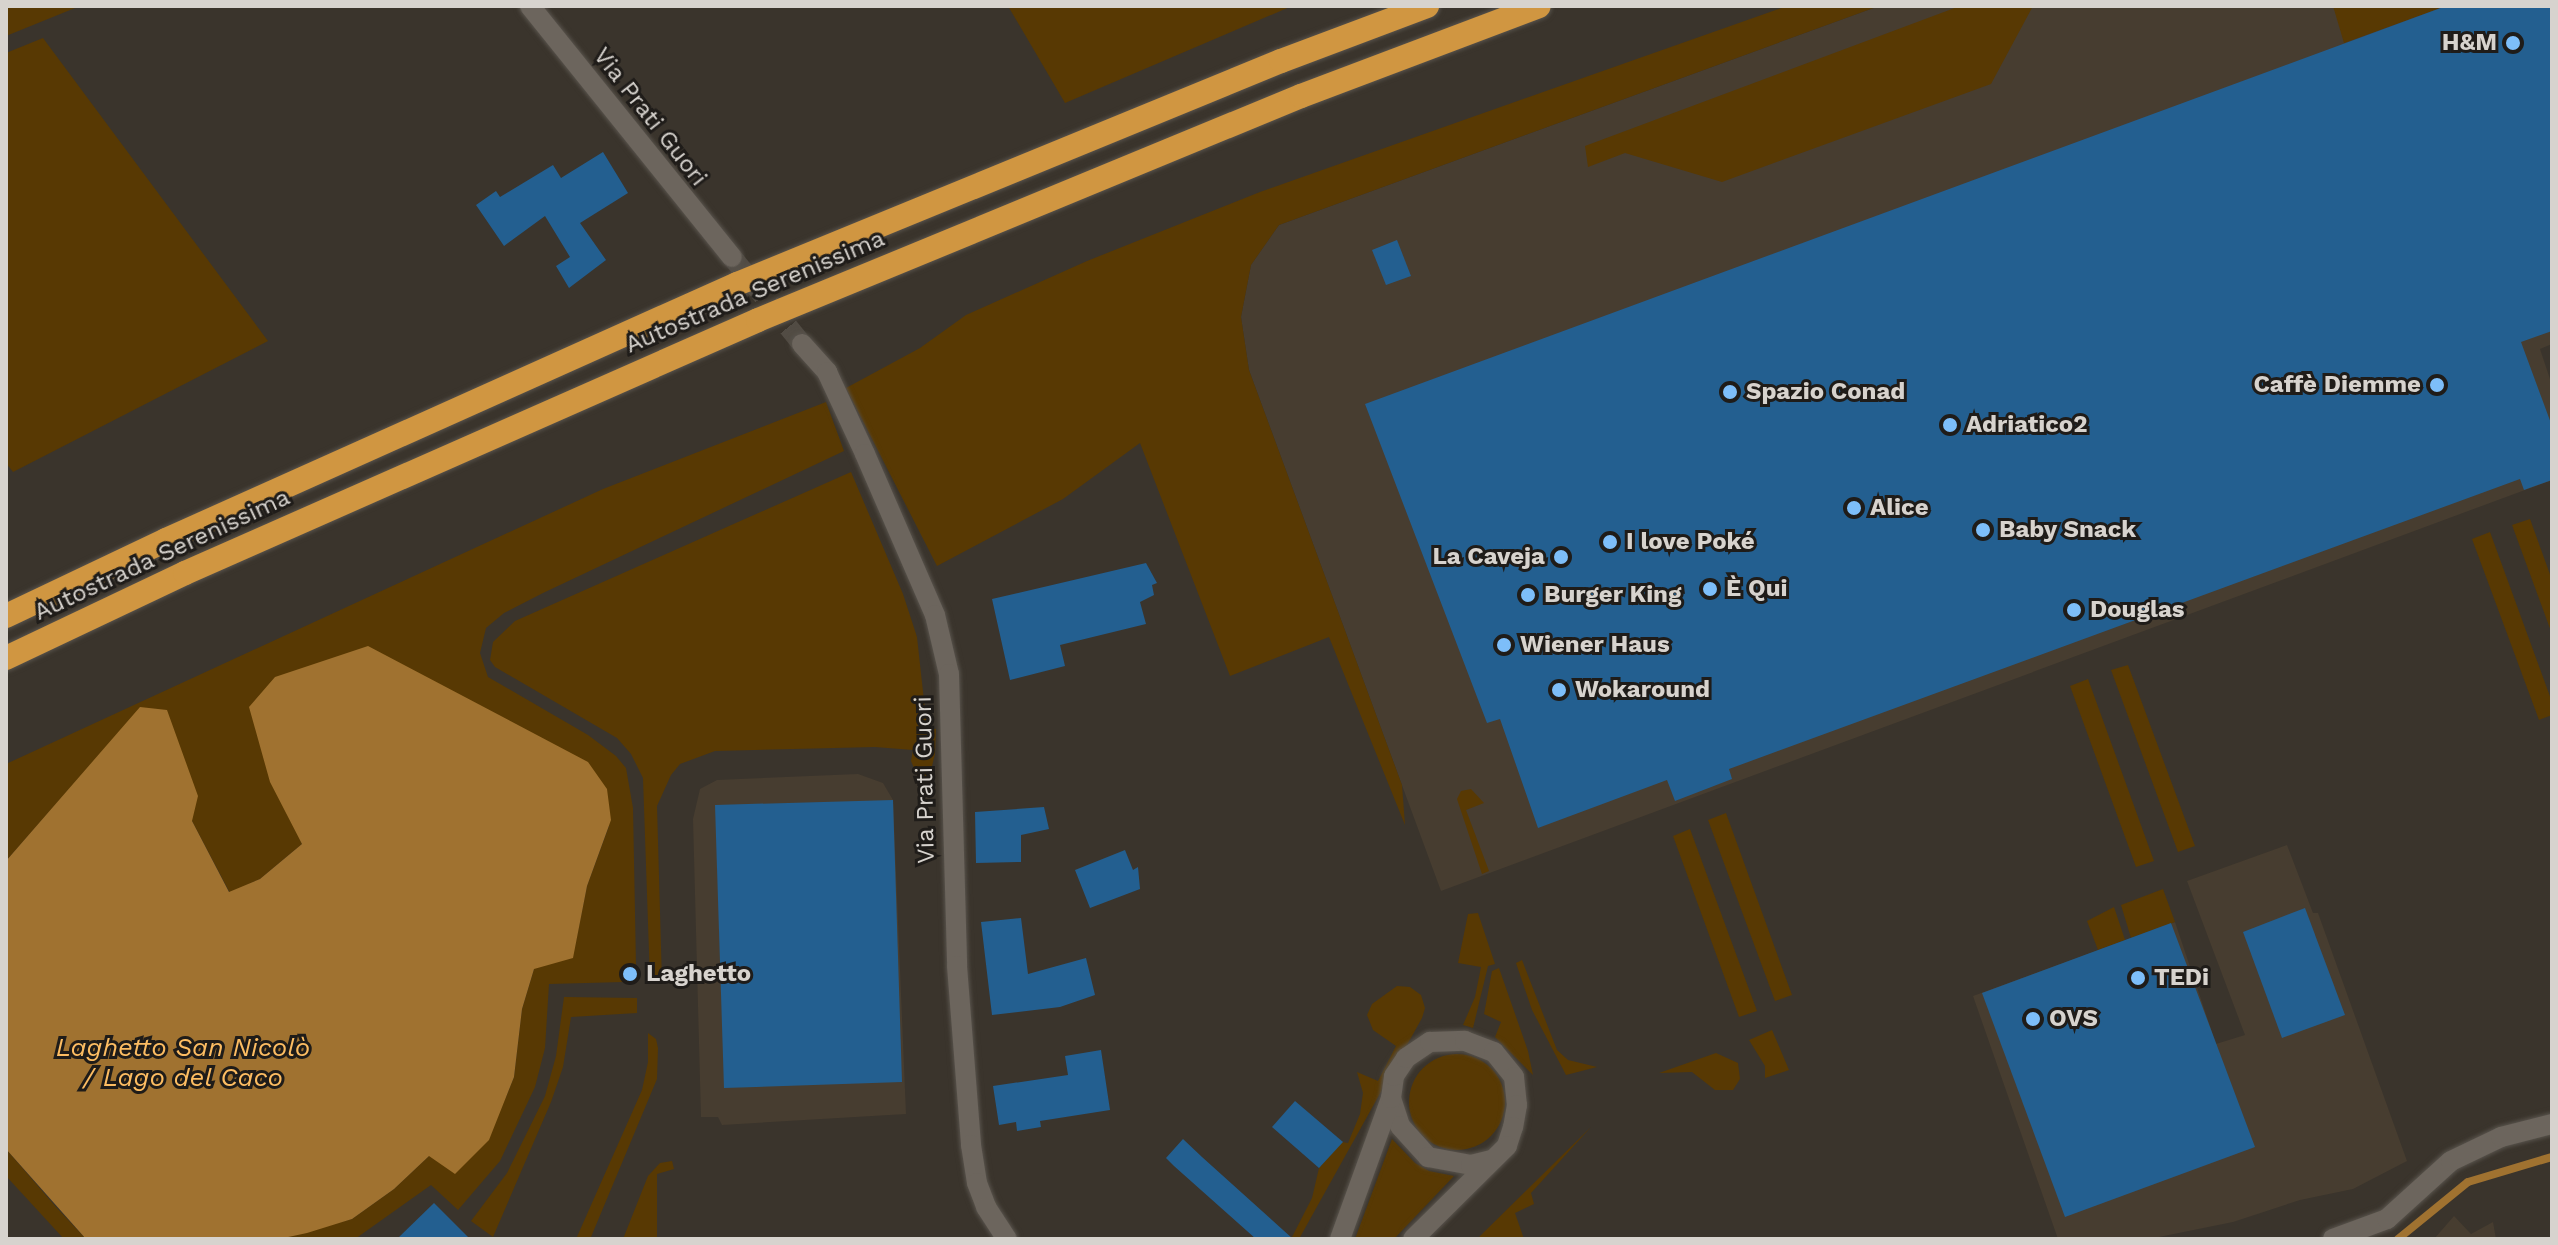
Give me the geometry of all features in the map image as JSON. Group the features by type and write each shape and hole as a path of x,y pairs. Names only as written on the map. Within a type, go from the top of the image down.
{"highway":[{"name":"Autostrada Serenissima","path":"6,616 166,540 737,284 1281,61 1427,6"},
{"name":"Autostrada Serenissima","path":"6,658 200,566 758,320 1301,96 1539,6"}],"street":[{"name":"Via Prati Guori","path":"530,6 732,257"},
{"name":"Via Prati Guori","path":"802,344 827,372 865,454 935,615 949,674 957,966 971,1145 977,1183 986,1207 1007,1239"},
{"path":"1340,1239 1391,1098 1394,1076 1406,1058 1430,1042 1465,1041 1494,1052 1514,1077 1517,1105 1507,1146 1413,1239"},
{"path":"1391,1098 1400,1126 1428,1157 1471,1165 1491,1160"},
{"path":"2333,1239 2387,1219 2451,1161 2501,1137 2552,1124"}],"shaded area":[{"path":"6,6 80,6 6,36"},
{"path":"1008,6 1292,6 1065,103"},
{"path":"1787,6 1879,6 1279,225 1251,265 1241,317 1249,370 1402,785 1405,825 1329,637 1230,676 1140,443 1063,499 937,566 846,388 920,348 966,315 1087,261 1260,192"},
{"name":"Adriatico2","path":"1879,6 2552,6 2552,344 2540,349 2552,385 2552,480 1441,891 1249,370 1241,317 1251,265 1279,225"},
{"path":"1960,6 2033,6 1991,84 1722,182 1625,153 1588,167 1585,146"},
{"path":"2333,6 2446,6 2344,43"},
{"path":"43,38 268,341 13,472 6,463 6,53"},
{"path":"826,402 844,451 543,593 504,613 486,628 480,653 488,677 588,735 616,756 626,768 633,808 636,966 623,966 623,982 549,984 545,1048 535,1087 500,1161 458,1210 431,1185 355,1239 279,1239 352,1219 394,1189 429,1156 506,1097 514,1077 522,1009 534,969 528,956 575,946 587,886 609,826 291,818 302,844 260,879 230,893 192,821 141,707 6,861 6,764 603,489"},
{"path":"851,472 903,594 917,637 927,728 936,729 935,754 925,794 911,761 913,750 875,747 715,751 680,764 671,775 657,806 662,982 650,981 643,778 631,754 617,738 495,667 490,660 493,642 515,621"},
{"path":"2530,519 2552,580 2552,634 2512,525"},
{"path":"2490,532 2552,702 2552,715 2539,720 2472,539"},
{"path":"2128,665 2195,846 2178,852 2111,670"},
{"path":"2088,679 2154,861 2136,867 2070,686"},
{"path":"858,774 883,783 893,800 906,1114 722,1125 718,1117 701,1117 693,819 700,789 717,780"},
{"path":"1471,789 1484,803 1466,810 1489,871 1482,874 1457,799 1461,791"},
{"path":"1726,813 1792,995 1775,1001 1708,820"},
{"path":"1690,829 1757,1011 1739,1017 1673,836"},
{"path":"2287,845 2313,913 2318,913 2407,1161 2353,1189 2300,1200 2233,1222 2149,1239 2058,1239 1973,996 2175,922 2216,1044 2245,1035 2187,881"},
{"path":"2163,889 2175,922 2131,938 2121,905"},
{"path":"2114,907 2125,940 2098,950 2087,921"},
{"path":"1478,913 1495,964 1488,966 1473,1028 1463,1025 1475,997 1481,967 1458,963 1468,914"},
{"path":"1522,960 1557,1050 1568,1060 1597,1067 1566,1075 1532,1010 1516,963"},
{"path":"1499,968 1528,1051 1533,1075 1495,1037 1501,1022 1484,1014 1492,971"},
{"path":"1397,986 1410,987 1421,995 1425,1008 1422,1018 1299,1239 1291,1239 1312,1198 1319,1168 1342,1142 1348,1143 1360,1114 1363,1093 1357,1072 1378,1081 1396,1046 1373,1030 1367,1015 1372,1004"},
{"path":"564,997 637,998 637,1013 571,1017 563,1067 551,1102 493,1237 471,1221 507,1173 545,1096 556,1056"},
{"path":"1772,1030 1789,1070 1765,1078 1765,1066 1749,1040"},
{"path":"648,1033 656,1039 658,1048 657,1079 591,1237 576,1239 642,1090 648,1062"},
{"path":"1716,1053 1738,1063 1740,1079 1733,1090 1715,1090 1692,1072 1659,1073"},
{"path":"1457,1054 1475,1058 1491,1068 1501,1084 1505,1102 1501,1120 1491,1136 1475,1146 1457,1150 1439,1146 1423,1136 1413,1120 1409,1102 1413,1084 1423,1068 1439,1058"},
{"path":"1591,1127 1531,1193 1534,1204 1515,1213 1524,1239 1477,1239"},
{"path":"1392,1139 1415,1163 1429,1171 1454,1176 1394,1239 1355,1239"},
{"path":"6,1149 86,1239 64,1239 6,1176"},
{"path":"672,1161 674,1169 657,1174 657,1239 623,1239 648,1176 660,1163"},
{"path":"2454,1216 2471,1234 2493,1222 2496,1239 2434,1239"}],"water":[{"name":"Laghetto San Nicolò / Lago del Caco","path":"368,646 588,762 607,789 611,820 587,886 573,958 534,969 522,1009 514,1077 489,1140 455,1174 429,1156 394,1189 352,1219 307,1233 279,1239 86,1239 6,1149 6,861 140,707 167,710 198,796 192,821 229,892 260,879 302,844 270,782 249,707 275,677"}],"building":[{"name":"Adriatico2","path":"2446,6 2552,6 2552,331 2521,342 2552,426 2552,480 2524,490 2520,479 1729,769 1732,779 1675,801 1667,780 1538,828 1500,719 1487,723 1365,404"},
{"path":"603,152 628,193 580,223 606,260 569,288 556,266 570,257 545,216 504,246 476,205 496,191 500,197 553,165 561,178"},
{"path":"1397,240 1411,276 1386,285 1372,250"},
{"path":"1146,563 1157,583 1152,585 1154,595 1140,602 1146,624 1060,645 1065,666 1010,680 992,599"},
{"path":"893,800 902,1082 724,1088 715,805"},
{"path":"1044,807 1049,829 1021,835 1021,862 976,863 975,812"},
{"path":"1125,850 1133,870 1138,867 1140,889 1090,908 1075,870"},
{"path":"2305,908 2345,1015 2282,1038 2243,932"},
{"path":"1021,918 1028,974 1086,958 1095,995 1060,1007 992,1015 981,922"},
{"path":"2171,923 2255,1147 2065,1217 1982,993"},
{"path":"1101,1050 1110,1110 1040,1121 1041,1127 1017,1131 1016,1122 999,1125 993,1086 1068,1075 1065,1056"},
{"path":"1295,1101 1343,1142 1319,1168 1272,1127"},
{"path":"1183,1139 1293,1239 1256,1239 1174,1166 1166,1158"},
{"path":"434,1203 470,1239 397,1239"}],"waterway":[{"path":"2398,1239 2468,1182 2552,1157"}],"tunnel":[{"path":"732,257 802,344"}],"place":[{"name":"H&M","path":"2513,43"},
{"name":"Caffè Diemme","path":"2437,385"},
{"name":"Spazio Conad","path":"1730,392"},
{"name":"Adriatico2","path":"1950,425"},
{"name":"Alice","path":"1854,508"},
{"name":"Baby Snack","path":"1983,530"},
{"name":"I love Poké","path":"1610,542"},
{"name":"La Caveja","path":"1561,557"},
{"name":"È Qui","path":"1710,589"},
{"name":"Burger King","path":"1528,595"},
{"name":"Douglas","path":"2074,610"},
{"name":"Wiener Haus","path":"1504,645"},
{"name":"Wokaround","path":"1559,690"},
{"name":"Laghetto","path":"630,974"},
{"name":"TEDi","path":"2138,978"},
{"name":"OVS","path":"2033,1019"}]}
